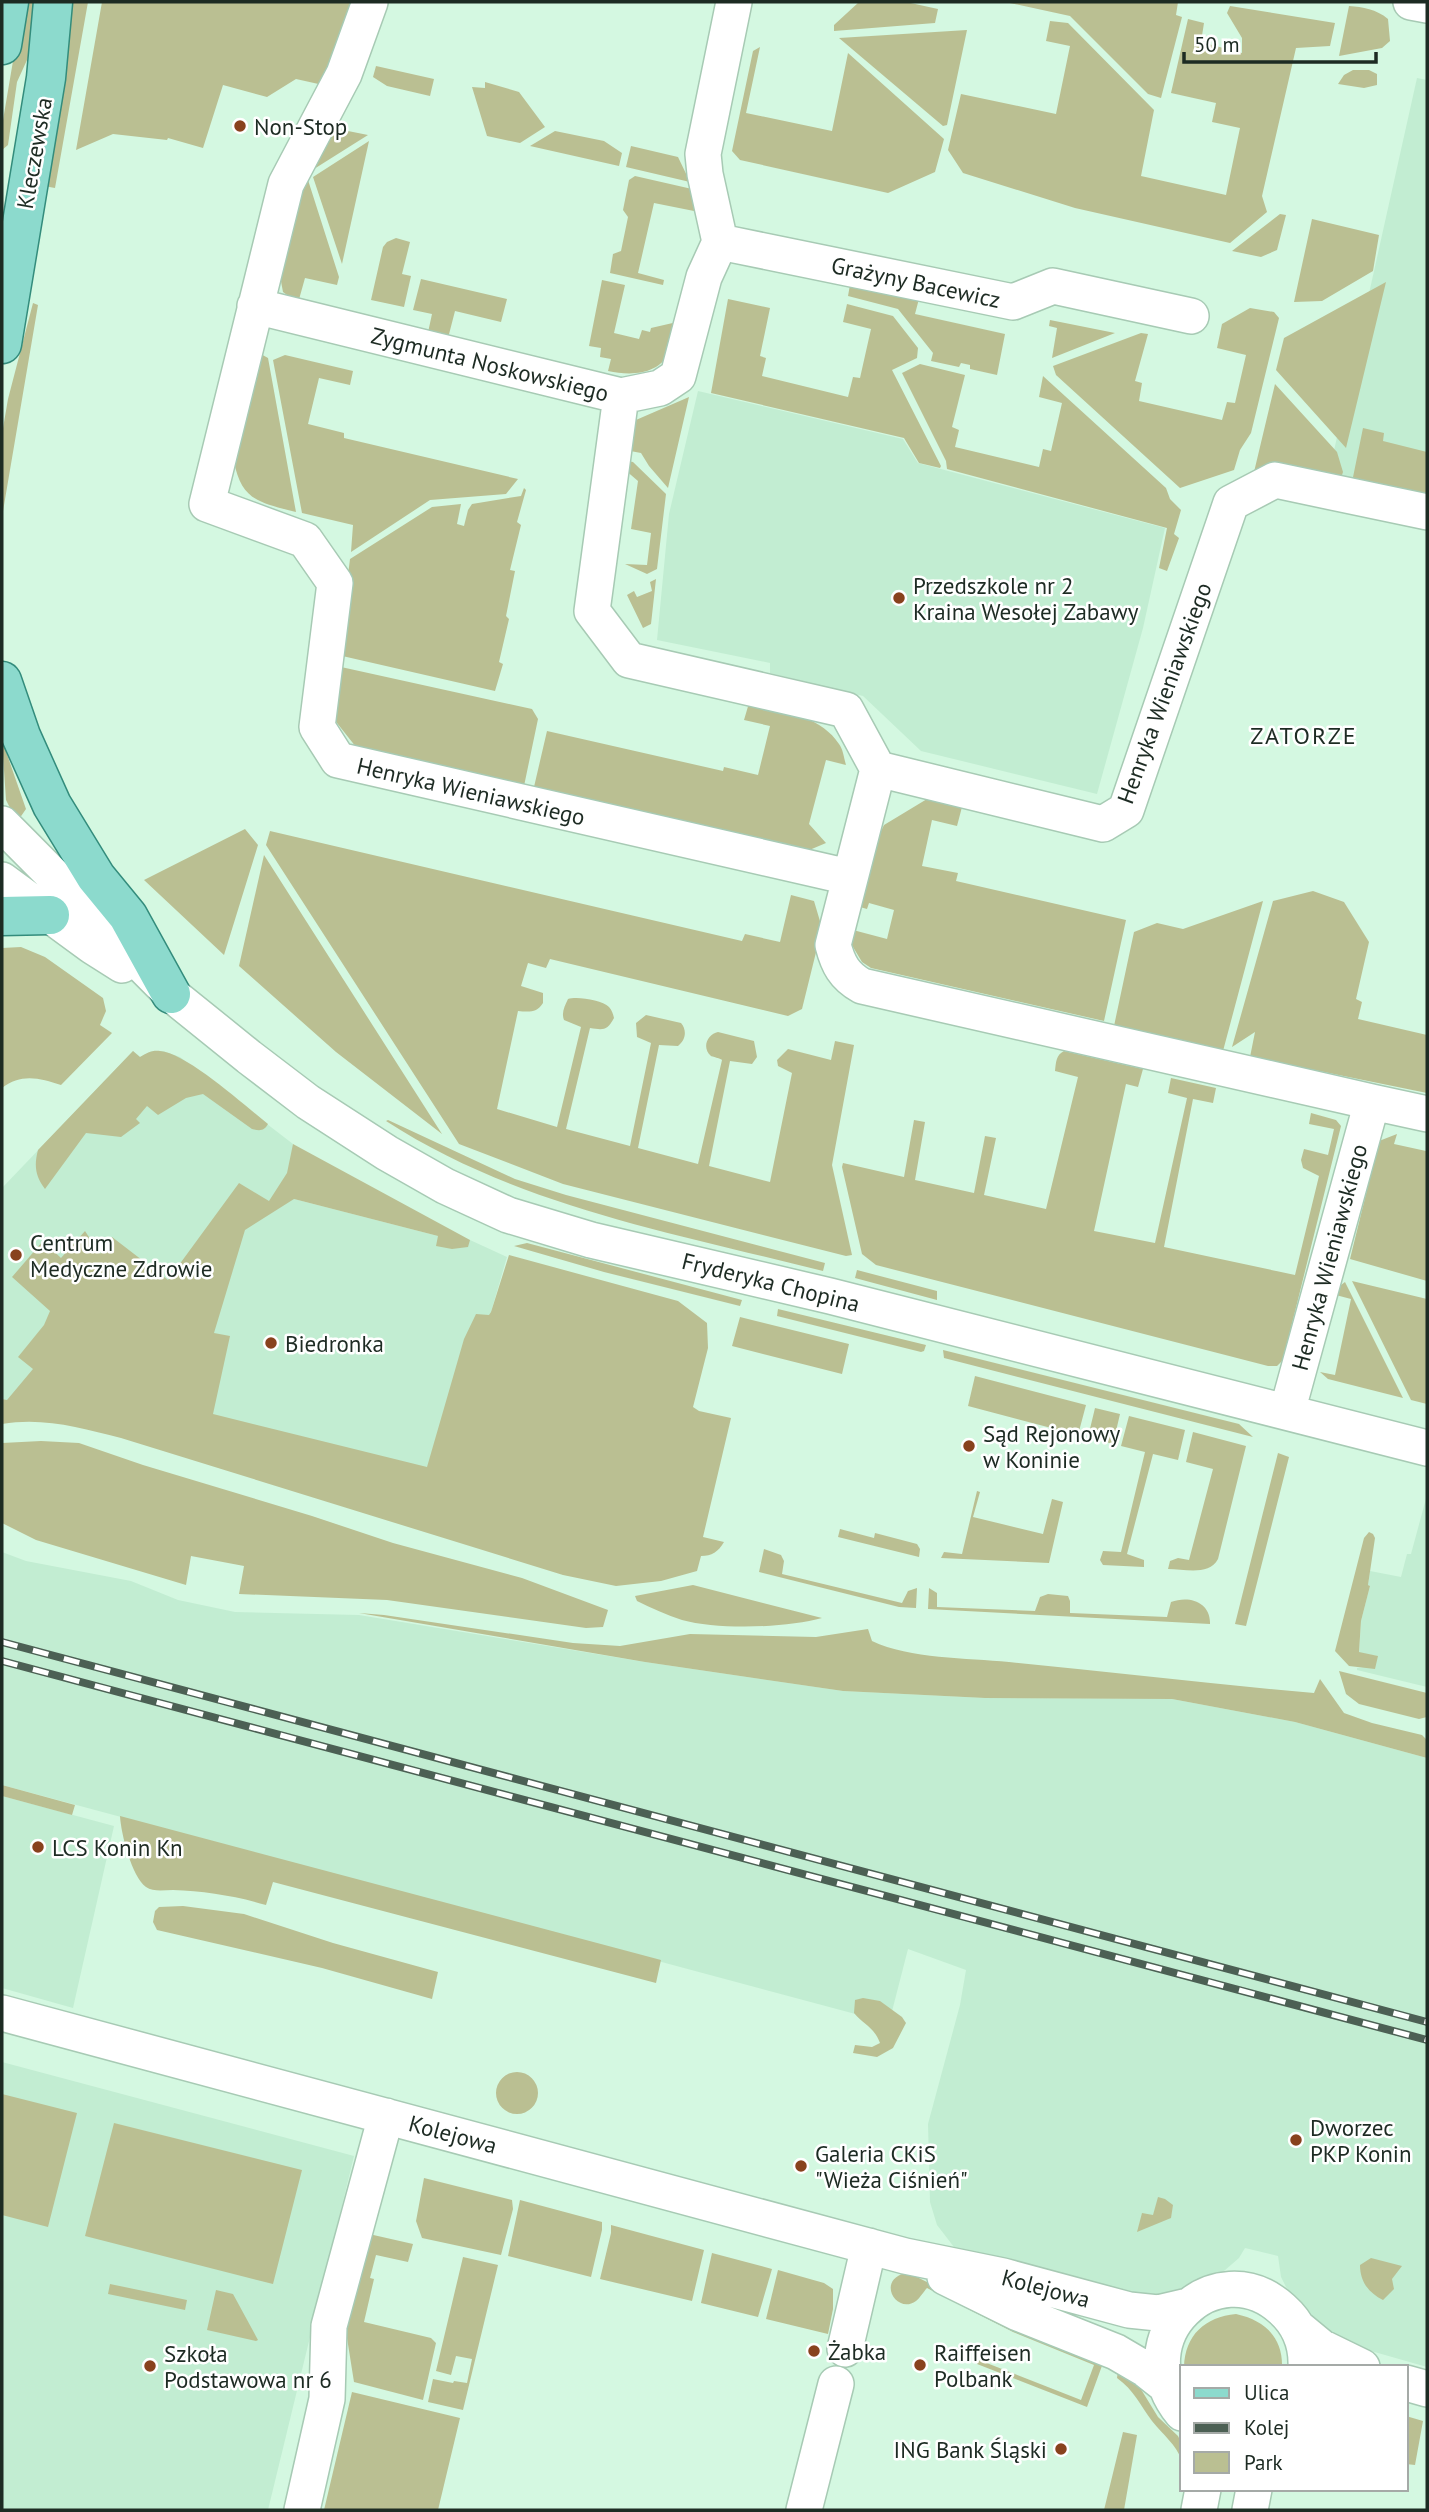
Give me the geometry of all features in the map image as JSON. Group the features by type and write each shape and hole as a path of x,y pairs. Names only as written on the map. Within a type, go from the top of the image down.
{"main road":[{"path":"2,45 9,2"},
{"name":"Kleczewska","path":"2,344 46,78 53,2"},
{"path":"2,681 21,736 52,804 96,877 128,916 170,994"},
{"path":"2,916 50,915"}],"street":[{"path":"255,306 286,184 344,74 370,2"},
{"path":"621,396 660,388 678,376 704,277 720,242 703,154 734,2"},
{"path":"1411,2 1427,5"},
{"name":"Grażyny Bacewicz","path":"720,242 1013,302 1053,286 1191,316"},
{"name":"Zygmunta Noskowskiego","path":"255,306 621,396 592,611 629,660 846,710 878,769"},
{"name":"Henryka Wieniawskiego","path":"255,306 207,504 305,540 335,583 317,727 338,760 849,877"},
{"name":"Henryka Wieniawskiego","path":"878,769 1103,824 1126,810 1231,503 1275,480 1427,512"},
{"path":"878,769 833,945 838,964 851,980 862,986 1427,1114"},
{"name":"Fryderyka Chopina","path":"2,824 170,994"},
{"name":"Fryderyka Chopina","path":"2,880 92,946 170,994 308,1102 387,1153 445,1186 508,1215 591,1240 831,1296 1427,1448"},
{"name":"Henryka Wieniawskiego","path":"1287,1412 1372,1102"},
{"name":"Kolejowa","path":"2,2013 905,2256 1003,2276 1129,2310 1158,2314 1188,2306 1206,2295 1229,2290 1252,2292 1274,2301 1291,2317 1298,2329"},
{"path":"302,2510 327,2399 330,2326 386,2116"},
{"path":"845,2349 869,2246"},
{"name":"Kolejowa","path":"905,2256 1018,2313 1116,2352 1164,2384"},
{"path":"1180,2410 1164,2384 1161,2362 1164,2341 1173,2322 1188,2306"},
{"path":"1298,2329 1305,2346 1306,2365"},
{"path":"1298,2329 1321,2347 1358,2365"},
{"path":"804,2510 836,2384"},
{"path":"1408,2384 1427,2389"},
{"path":"1199,2510 1203,2491"},
{"path":"1250,2510 1254,2491"}],"shaded area":[{"path":"1417,78 1427,80 1427,505 1327,482"},
{"path":"698,391 903,439 918,463 1165,528 1143,628 1097,794 921,751 863,696 770,673 770,663 657,640 669,514"},
{"path":"133,1051 140,1057 152,1051 163,1051 180,1057 293,1144 294,1199 438,1236 470,1240 507,1257 423,1516 82,1415 2,1399 2,1188"},
{"path":"1427,1495 1427,1687 1357,1668 1365,1667 1377,1656 1359,1653 1361,1621 1370,1586 1370,1571 1401,1577 1407,1554 1411,1554"},
{"path":"2,1552 26,1561 131,1581 178,1600 235,1612 359,1615 843,1691 985,1698 1172,1699 1295,1722 1427,1758 1427,2367 1343,2343 1324,2333 1286,2287 1281,2277 1278,2256 1245,2248 1239,2258 1224,2271 1181,2290 1153,2298 965,2255 954,2247 937,2225 930,2202 928,2124 960,2005 966,1970 908,1949 889,2023 2,1785"},
{"path":"2,1796 114,1826 73,2008 2,1988"},
{"path":"2,2062 354,2156 268,2510 2,2510"}],"green space":[{"path":"23,2 38,2 32,49 17,82 8,145 2,150 2,126"},
{"path":"68,2 88,2 55,188 44,186"},
{"path":"102,2 357,2 323,85 296,79 267,97 223,85 203,148 168,138 113,134 76,150"},
{"path":"859,2 906,2 938,9 935,23 834,31 834,25"},
{"path":"1005,2 1178,2 1176,15 1182,17 1161,98 1148,94 1070,16"},
{"path":"1230,6 1335,23 1330,46 1296,48 1262,196 1267,212 1230,243 1075,208 963,173 948,150 961,94 1056,114 1070,46 1046,41 1050,21 1068,23 1154,110 1141,176 1226,195 1240,128 1212,122 1216,103 1171,93 1188,19 1204,23 1201,42 1242,53 1242,38 1227,13"},
{"path":"1349,6 1369,9 1388,19 1390,41 1382,48 1339,56"},
{"path":"967,30 947,125 943,126 839,38"},
{"path":"760,47 746,113 832,131 848,53 944,139 935,172 888,193 740,160 732,151 753,51"},
{"path":"376,66 434,79 430,96 387,86 373,77"},
{"path":"1353,70 1369,70 1377,74 1377,85 1364,88 1338,84 1344,75"},
{"path":"485,82 519,92 545,127 520,143 487,136 472,87 485,88"},
{"path":"338,129 368,135 314,169 331,135"},
{"path":"555,131 604,141 622,153 619,166 530,146"},
{"path":"369,141 342,264 313,177"},
{"path":"631,146 678,157 690,182 626,167"},
{"path":"635,176 692,189 699,212 654,203 638,273 664,280 663,285 610,273 613,254 621,251 628,217 623,210 629,180"},
{"path":"308,180 339,277 337,285 305,278 298,303 283,292 280,276 298,197"},
{"path":"1280,214 1286,215 1277,250 1261,257 1232,251"},
{"path":"1312,219 1379,235 1373,271 1322,301 1294,302"},
{"path":"396,238 410,242 402,274 411,276 404,307 371,300 383,247"},
{"path":"421,279 507,299 501,322 455,311 447,342 427,337 432,314 413,310"},
{"path":"851,279 920,295 915,314 1005,334 997,375 970,369 970,365 961,363 959,367 931,361 933,353 898,309 848,296"},
{"path":"602,280 625,285 614,333 639,339 642,330 650,332 651,328 677,322 672,347 659,365 644,372 608,371 611,359 600,357 601,348 589,346"},
{"path":"1386,282 1346,448 1276,370 1284,338"},
{"path":"728,299 770,308 760,356 766,358 762,376 848,397 853,377 860,378 871,329 843,322 847,304 893,316 918,348 917,358 892,370 940,468 919,463 904,438 711,393"},
{"path":"33,303 38,305 2,517 2,434 8,399"},
{"path":"1250,308 1274,312 1279,318 1251,433 1240,450 1234,470 1180,488 1056,375 1053,366 1141,333 1148,334 1135,381 1142,383 1139,401 1222,420 1227,402 1235,403 1246,355 1217,348 1222,324"},
{"path":"1050,320 1115,333 1052,358 1057,328 1049,326"},
{"path":"259,353 268,358 296,512 255,498 247,492 237,474 234,461"},
{"path":"285,355 353,371 350,385 319,378 308,424 344,433 344,438 518,479 506,494 430,500 351,552 353,525 302,513 273,360"},
{"path":"920,364 965,375 952,427 959,430 955,447 1039,467 1043,449 1051,451 1062,403 1039,397 1043,376 1166,488 1170,499 1181,510 1174,534 1179,538 1167,571 1159,568 1167,528 947,469 946,461 902,373"},
{"path":"1275,384 1337,452 1343,472 1339,484 1254,472"},
{"path":"689,397 668,488 641,453 625,450 629,423"},
{"path":"1363,428 1384,433 1383,441 1427,452 1427,502 1351,487"},
{"path":"622,460 633,462 666,494 657,569 647,574 625,564 647,565 651,533 631,529 638,481 624,469"},
{"path":"524,488 526,490 517,522 521,525 510,570 515,571 506,616 509,619 499,662 503,664 495,691 338,655 350,559 432,507 461,504 457,524 464,526 472,504 521,496"},
{"path":"656,579 651,624 643,628 627,595 634,591 637,597 652,591 650,582"},
{"path":"341,667 532,709 538,719 524,786 356,747 333,718"},
{"path":"749,703 786,711 810,720 831,734 840,746 846,765 826,760 809,824 826,843 807,851 534,787 547,731 723,771 724,767 758,775 770,726 744,720"},
{"path":"2,740 26,809 17,822 6,800"},
{"path":"927,799 962,807 957,826 932,820 922,866 958,873 956,881 1126,920 1104,1021 871,968 862,962 850,942 853,930 887,939 894,910 869,903 867,909 860,907 880,833 884,825"},
{"path":"245,829 258,845 224,955 144,880"},
{"path":"270,831 742,941 745,934 780,942 791,895 814,901 822,928 802,1009 788,1016 550,959 546,968 528,963 521,986 543,993 543,1003 529,1012 518,1011 497,1109 557,1127 581,1027 564,1020 564,1009 568,999 595,1001 609,1007 614,1018 604,1029 590,1028 566,1129 630,1146 651,1043 637,1037 636,1023 646,1015 681,1023 685,1035 681,1044 659,1045 638,1148 698,1164 722,1060 711,1056 706,1049 707,1041 711,1035 718,1032 754,1041 757,1057 752,1064 730,1061 709,1166 770,1182 792,1073 778,1066 777,1060 788,1049 831,1060 835,1041 854,1045 832,1165 852,1255 846,1256 563,1184 459,1144 266,845"},
{"path":"264,855 442,1134 336,1052 239,966"},
{"path":"1313,891 1344,902 1369,942 1356,999 1362,1002 1358,1019 1427,1035 1427,1093 1250,1057 1255,1032 1232,1047 1273,901"},
{"path":"1263,901 1223,1051 1114,1026 1134,932 1157,923 1183,929"},
{"path":"21,947 45,957 103,998 106,1011 100,1025 112,1033 61,1085 38,1079 23,1079 2,1088 2,948"},
{"path":"133,1051 140,1057 152,1051 160,1051 185,1061 268,1124 262,1130 252,1129 203,1094 186,1098 158,1115 147,1106 136,1119 140,1123 121,1137 86,1133 45,1189 36,1170 38,1150"},
{"path":"1064,1051 1143,1069 1138,1087 1126,1084 1094,1231 1155,1243 1187,1098 1168,1093 1171,1078 1216,1088 1213,1103 1193,1099 1164,1247 1295,1275 1319,1176 1303,1168 1301,1160 1304,1149 1328,1155 1334,1129 1309,1124 1311,1113 1336,1120 1341,1126 1283,1360 1277,1366 1268,1366 876,1265 862,1254 843,1163 904,1177 914,1120 925,1122 915,1180 974,1193 985,1136 996,1138 984,1195 1046,1209 1078,1077 1055,1071 1058,1057"},
{"path":"386,1121 515,1179 566,1195 825,1263 823,1271 598,1214 543,1196 436,1150"},
{"path":"1397,1134 1394,1144 1426,1151 1427,1148 1427,1281 1350,1259 1379,1141"},
{"path":"293,1144 470,1240 468,1247 452,1249 436,1246 438,1236 294,1199 245,1230 214,1333 230,1336 213,1414 427,1467 464,1339 476,1314 489,1315 491,1312 509,1255 678,1301 707,1323 708,1348 693,1407 699,1411 731,1418 703,1537 724,1542 714,1553 701,1556 697,1571 661,1581 616,1586 563,1575 121,1438 48,1423 2,1424 2,1399 7,1400 33,1369 18,1357 44,1325 50,1311 12,1277 43,1241 61,1258 85,1231 100,1254 112,1237 168,1280 239,1183 269,1201 287,1173"},
{"path":"527,1243 742,1300 740,1306 514,1246"},
{"path":"857,1270 937,1291 937,1300 855,1278"},
{"path":"1352,1281 1427,1299 1427,1404 1411,1400"},
{"path":"1345,1282 1403,1398 1328,1379 1320,1372 1335,1375 1351,1299 1332,1294"},
{"path":"778,1309 926,1345 921,1352 777,1316"},
{"path":"740,1317 849,1344 842,1374 732,1346"},
{"path":"943,1350 1239,1424 1253,1437 944,1358"},
{"path":"975,1376 1086,1405 1078,1435 968,1406"},
{"path":"1095,1408 1120,1414 1113,1444 1088,1437"},
{"path":"1129,1416 1185,1430 1178,1460 1153,1454 1127,1554 1144,1560 1144,1567 1103,1565 1100,1560 1103,1551 1121,1552 1145,1452 1121,1446"},
{"path":"1193,1432 1246,1446 1218,1559 1203,1570 1168,1569 1170,1561 1178,1558 1189,1560 1213,1469 1186,1462"},
{"path":"2,1443 79,1443 393,1543 522,1578 608,1610 603,1627 586,1628 387,1600 239,1594 244,1566 191,1556 186,1585 36,1540 2,1523"},
{"path":"1278,1453 1289,1457 1246,1626 1235,1624"},
{"path":"977,1491 980,1492 973,1517 1043,1534 1052,1499 1063,1502 1049,1563 941,1558 944,1552 962,1554"},
{"path":"840,1529 874,1538 875,1533 917,1544 920,1549 919,1557 838,1537"},
{"path":"1369,1532 1375,1538 1370,1586 1361,1621 1359,1652 1378,1656 1375,1669 1349,1666 1335,1651 1364,1538"},
{"path":"764,1549 781,1555 784,1561 782,1574 902,1603 908,1591 917,1588 916,1608 899,1607 759,1572"},
{"path":"693,1585 822,1618 771,1626 697,1623 659,1611 637,1601 635,1596"},
{"path":"929,1588 937,1593 937,1607 1035,1611 1040,1597 1048,1594 1068,1596 1070,1613 1167,1617 1171,1602 1185,1599 1198,1602 1207,1610 1210,1624 928,1609"},
{"path":"359,1613 573,1643 620,1646 690,1634 816,1637 868,1629 872,1641 887,1647 939,1657 1314,1693 1320,1679 1344,1713 1422,1735 1427,1740 1427,1758 1295,1722 1172,1699 985,1698 843,1691 645,1662"},
{"path":"1339,1671 1427,1693 1427,1717 1419,1719 1359,1704 1346,1694"},
{"path":"2,1785 75,1805 72,1815 2,1796"},
{"path":"120,1816 661,1960 656,1983 273,1882 266,1905 208,1893 152,1890 141,1882 132,1865"},
{"path":"183,1906 244,1914 333,1943 438,1972 432,1999 322,1968 157,1930 153,1922 155,1911 159,1907"},
{"path":"863,1998 880,2001 906,2023 893,2048 877,2057 853,2053 855,2045 872,2047 880,2043 872,2030 854,2013 855,2000"},
{"path":"517,2072 532,2078 538,2093 532,2108 517,2114 502,2108 496,2093 502,2078"},
{"path":"2,2094 77,2113 48,2227 2,2215"},
{"path":"114,2123 302,2170 273,2284 85,2236"},
{"path":"424,2178 512,2200 513,2209 501,2255 422,2238 416,2221"},
{"path":"1158,2197 1173,2205 1171,2218 1137,2232 1142,2213 1153,2215"},
{"path":"520,2200 602,2222 591,2277 508,2256"},
{"path":"611,2225 704,2250 692,2301 600,2279"},
{"path":"369,2234 413,2244 408,2262 376,2255 370,2278 374,2279 364,2322 431,2338 436,2343 423,2400 354,2382 347,2324"},
{"path":"712,2253 772,2269 758,2317 701,2303"},
{"path":"463,2257 498,2265 463,2410 428,2402 433,2379 467,2383 472,2359 456,2356 451,2375 436,2371"},
{"path":"1371,2258 1402,2266 1392,2279 1394,2289 1383,2300 1370,2290 1362,2277 1360,2265"},
{"path":"778,2270 824,2283 833,2289 833,2309 828,2334 766,2319"},
{"path":"905,2273 1014,2326 1103,2363 1087,2407 977,2364 979,2360 1081,2400 1094,2365 1013,2332 927,2288 916,2301 902,2304 892,2295 891,2289 896,2277"},
{"path":"110,2284 187,2300 185,2310 108,2294"},
{"path":"216,2290 233,2294 258,2340 207,2330"},
{"path":"1236,2314 1263,2325 1279,2347 1282,2365 1184,2365 1193,2337 1206,2324"},
{"path":"1118,2370 1139,2386 1158,2417 1178,2436 1180,2457 1132,2393 1117,2378"},
{"path":"352,2392 460,2418 438,2510 324,2510"},
{"path":"1408,2417 1423,2421 1415,2465 1408,2464"},
{"path":"1123,2432 1137,2435 1124,2510 1104,2510"}],"railway":[{"path":"2,1642 1427,2022"},
{"path":"2,1661 1427,2040"}],"place":[{"name":"Non-Stop","path":"240,126"},
{"name":"Przedszkole nr 2 Kraina Wesołej Zabawy","path":"899,598"},
{"name":"Centrum Medyczne Zdrowie","path":"16,1255"},
{"name":"Biedronka","path":"271,1343"},
{"name":"Sąd Rejonowy w Koninie","path":"969,1446"},
{"name":"LCS Konin Kn","path":"38,1847"},
{"name":"Dworzec PKP Konin","path":"1296,2140"},
{"name":"Galeria CKiS \"Wieża Ciśnień\"","path":"801,2166"},
{"name":"Żabka","path":"814,2351"},
{"name":"Raiffeisen Polbank","path":"920,2365"},
{"name":"Szkoła Podstawowa nr 6","path":"150,2366"},
{"name":"ING Bank Śląski","path":"1061,2449"}],"district":[{"name":"ZATORZE","path":"1304,735"}]}
